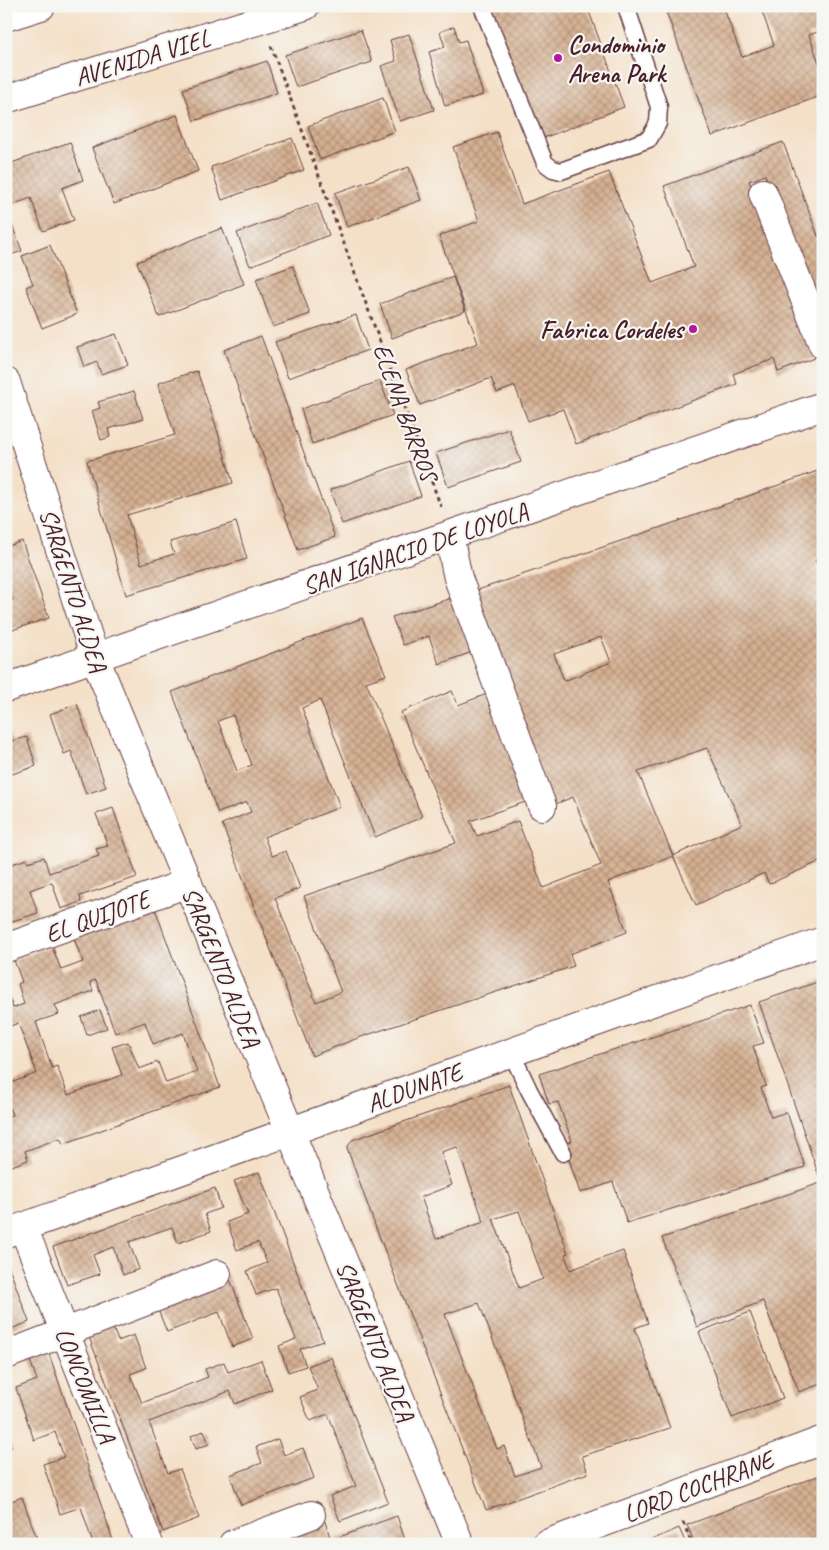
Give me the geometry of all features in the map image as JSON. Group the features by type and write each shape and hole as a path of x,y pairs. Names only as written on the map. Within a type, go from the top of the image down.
{"main road":[{"path":"6,17 41,6"},
{"name":"AVENIDA VIEL","path":"6,99 306,6"},
{"path":"763,193 823,345"},
{"name":"SARGENTO ALDEA","path":"6,382 95,658 460,1544"},
{"name":"SAN IGNACIO DE LOYOLA","path":"6,688 823,406"},
{"path":"449,536 458,578 542,806"},
{"name":"EL QUIJOTE","path":"6,948 188,883"},
{"name":"ALDUNATE","path":"15,1230 823,941"},
{"name":"LONCOMILLA","path":"15,1230 66,1332 149,1544"},
{"path":"6,1355 217,1274"},
{"name":"LORD COCHRANE","path":"546,1544 823,1440"},
{"path":"234,1544 311,1515"}],"lane":[{"path":"482,6 545,163 553,169 561,171 649,138 658,123 659,107 626,6"},
{"path":"512,1052 529,1090 563,1153"}],"path":[{"name":"ELENA BARROS","path":"261,20 439,500 449,536"}],"building":[{"name":"Condominio Arena Park","path":"498,6 587,6 624,107 541,139 492,9"},
{"path":"664,6 723,6 742,57 774,45 760,6 823,6 823,30 809,35 823,74 823,95 712,136"},
{"path":"454,26 459,42 466,40 483,95 445,106 429,52 445,47 440,32"},
{"path":"361,30 372,62 296,87 285,55"},
{"path":"409,34 434,110 400,121 381,66 396,61 390,40"},
{"path":"267,61 277,93 194,121 183,89"},
{"path":"383,98 395,131 320,160 308,126"},
{"path":"177,115 198,171 114,204 92,148"},
{"path":"497,132 522,204 609,172 652,283 694,267 664,186 783,142 818,236 823,234 823,331 765,175 749,181 814,358 778,372 774,359 733,374 737,384 576,444 563,409 528,421 515,386 497,393 491,378 420,405 406,370 478,343 439,236 479,221 453,147"},
{"path":"292,138 304,170 222,200 211,167"},
{"path":"70,142 83,180 62,188 74,220 43,231 31,198 6,207 6,165"},
{"path":"409,167 421,200 347,227 335,193"},
{"path":"317,203 329,235 250,266 237,233"},
{"path":"6,209 22,251 11,255 6,242"},
{"path":"222,228 244,284 159,317 137,262"},
{"path":"50,245 77,314 42,328 26,287 33,284 22,256"},
{"path":"293,266 310,314 273,327 256,279"},
{"path":"453,277 465,311 392,338 380,304"},
{"path":"356,315 368,350 288,378 275,342"},
{"path":"116,334 128,365 101,374 97,362 84,367 77,347"},
{"path":"261,336 335,537 298,550 224,350"},
{"path":"197,371 233,483 127,515 141,564 174,554 170,542 236,522 247,559 126,595 87,461 175,435 158,383"},
{"path":"380,381 393,415 312,444 301,409"},
{"path":"134,391 143,419 108,429 110,437 101,440 92,411 100,408 98,402"},
{"path":"509,429 521,462 448,487 436,453"},
{"path":"409,461 421,496 342,524 330,490"},
{"path":"823,469 823,557 815,560 823,578 823,860 769,884 764,873 696,905 673,856 608,882 627,932 570,954 574,966 358,1038 312,1056 222,824 251,812 247,802 218,813 172,692 362,618 386,675 366,682 422,817 375,837 320,700 302,708 340,807 264,837 272,856 286,851 300,888 275,898 316,1002 341,992 304,896 456,843 401,712 452,691 458,705 487,694 528,801 470,821 477,836 518,821 543,888 601,865 573,797 553,805 472,592","holes":["601,637 611,662 564,681 554,654","233,715 252,765 237,771 218,721","707,748 742,824 673,856 638,772"]},
{"path":"22,541 49,618 6,632 6,603 13,600 6,581 6,547"},
{"path":"452,598 472,652 439,664 429,636 403,645 392,617"},
{"path":"77,704 106,787 86,794 71,751 64,754 50,714"},
{"path":"6,726 12,741 27,737 36,766 6,776"},
{"path":"113,808 137,877 80,896 81,902 61,909 52,882 30,890 38,913 6,923 6,866 27,859 28,862 44,857 49,873 99,856 96,849 108,846 96,814"},
{"path":"154,906 220,1087 63,1144 60,1138 25,1151 28,1160 9,1167 6,1161 6,1117 12,1115 6,1099 6,1085 37,1073 18,1023 6,1028 6,989 13,1008 24,1004 18,984 22,982 14,960 52,946 61,970 83,962 73,936","holes":["96,980 115,1033 145,1022 153,1044 183,1033 197,1072 166,1083 158,1062 139,1069 128,1042 112,1047 122,1075 68,1095 57,1066 52,1068 36,1022 59,1014 55,1005 93,991 90,982"]},
{"path":"823,980 823,1175 819,1176 759,1002"},
{"path":"750,1005 764,1043 753,1046 766,1086 761,1088 771,1117 787,1112 805,1167 627,1223 613,1182 580,1193 564,1144 572,1141 558,1102 549,1104 539,1074"},
{"path":"100,1010 107,1028 87,1035 81,1017"},
{"path":"509,1085 568,1253 565,1254 570,1270 623,1251 648,1323 635,1328 670,1428 582,1456 588,1473 486,1510 376,1228 347,1148 352,1140","holes":["457,1147 484,1222 436,1239 421,1197 452,1185 441,1152","519,1211 543,1279 519,1288 493,1219","479,1303 541,1467 515,1476 504,1446 497,1449 445,1314"]},
{"path":"259,1172 323,1341 300,1349 306,1366 288,1372 279,1346 296,1339 276,1288 256,1295 247,1271 267,1263 258,1242 237,1250 227,1222 248,1214 234,1181"},
{"path":"823,1182 823,1383 799,1392 763,1301 697,1327 662,1238"},
{"path":"215,1188 221,1208 205,1214 211,1231 178,1243 172,1227 129,1242 139,1269 123,1275 113,1247 93,1255 100,1274 67,1285 53,1247"},
{"path":"6,1259 29,1322 6,1331"},
{"path":"228,1274 253,1339 232,1347 219,1312 167,1332 155,1302"},
{"path":"750,1312 783,1398 732,1418 699,1332"},
{"path":"110,1320 118,1341 134,1335 146,1368 130,1374 142,1403 208,1377 205,1369 224,1362 228,1372 261,1360 272,1389 235,1404 230,1391 149,1422 168,1473 180,1469 199,1518 163,1532 86,1329"},
{"path":"47,1348 114,1544 93,1544 81,1507 60,1514 43,1464 64,1457 55,1432 34,1440 16,1388 37,1380 28,1355"},
{"path":"331,1357 388,1502 340,1521 330,1496 356,1486 328,1414 310,1421 300,1397 318,1390 308,1366"},
{"path":"6,1431 12,1447 6,1449"},
{"path":"204,1431 209,1444 196,1449 191,1436"},
{"path":"278,1439 284,1455 303,1448 314,1478 241,1505 230,1475 262,1463 256,1447"},
{"path":"823,1474 823,1544 695,1544 687,1525"},
{"path":"6,1478 10,1489 6,1490"},
{"path":"22,1497 39,1544 6,1544 6,1533 9,1532 6,1525 6,1503"},
{"path":"323,1516 331,1540 397,1516 406,1543 248,1544"},
{"path":"679,1528 686,1544 642,1544"}],"place":[{"name":"Condominio Arena Park","path":"558,58"},
{"name":"Fabrica Cordeles","path":"693,329"}]}
